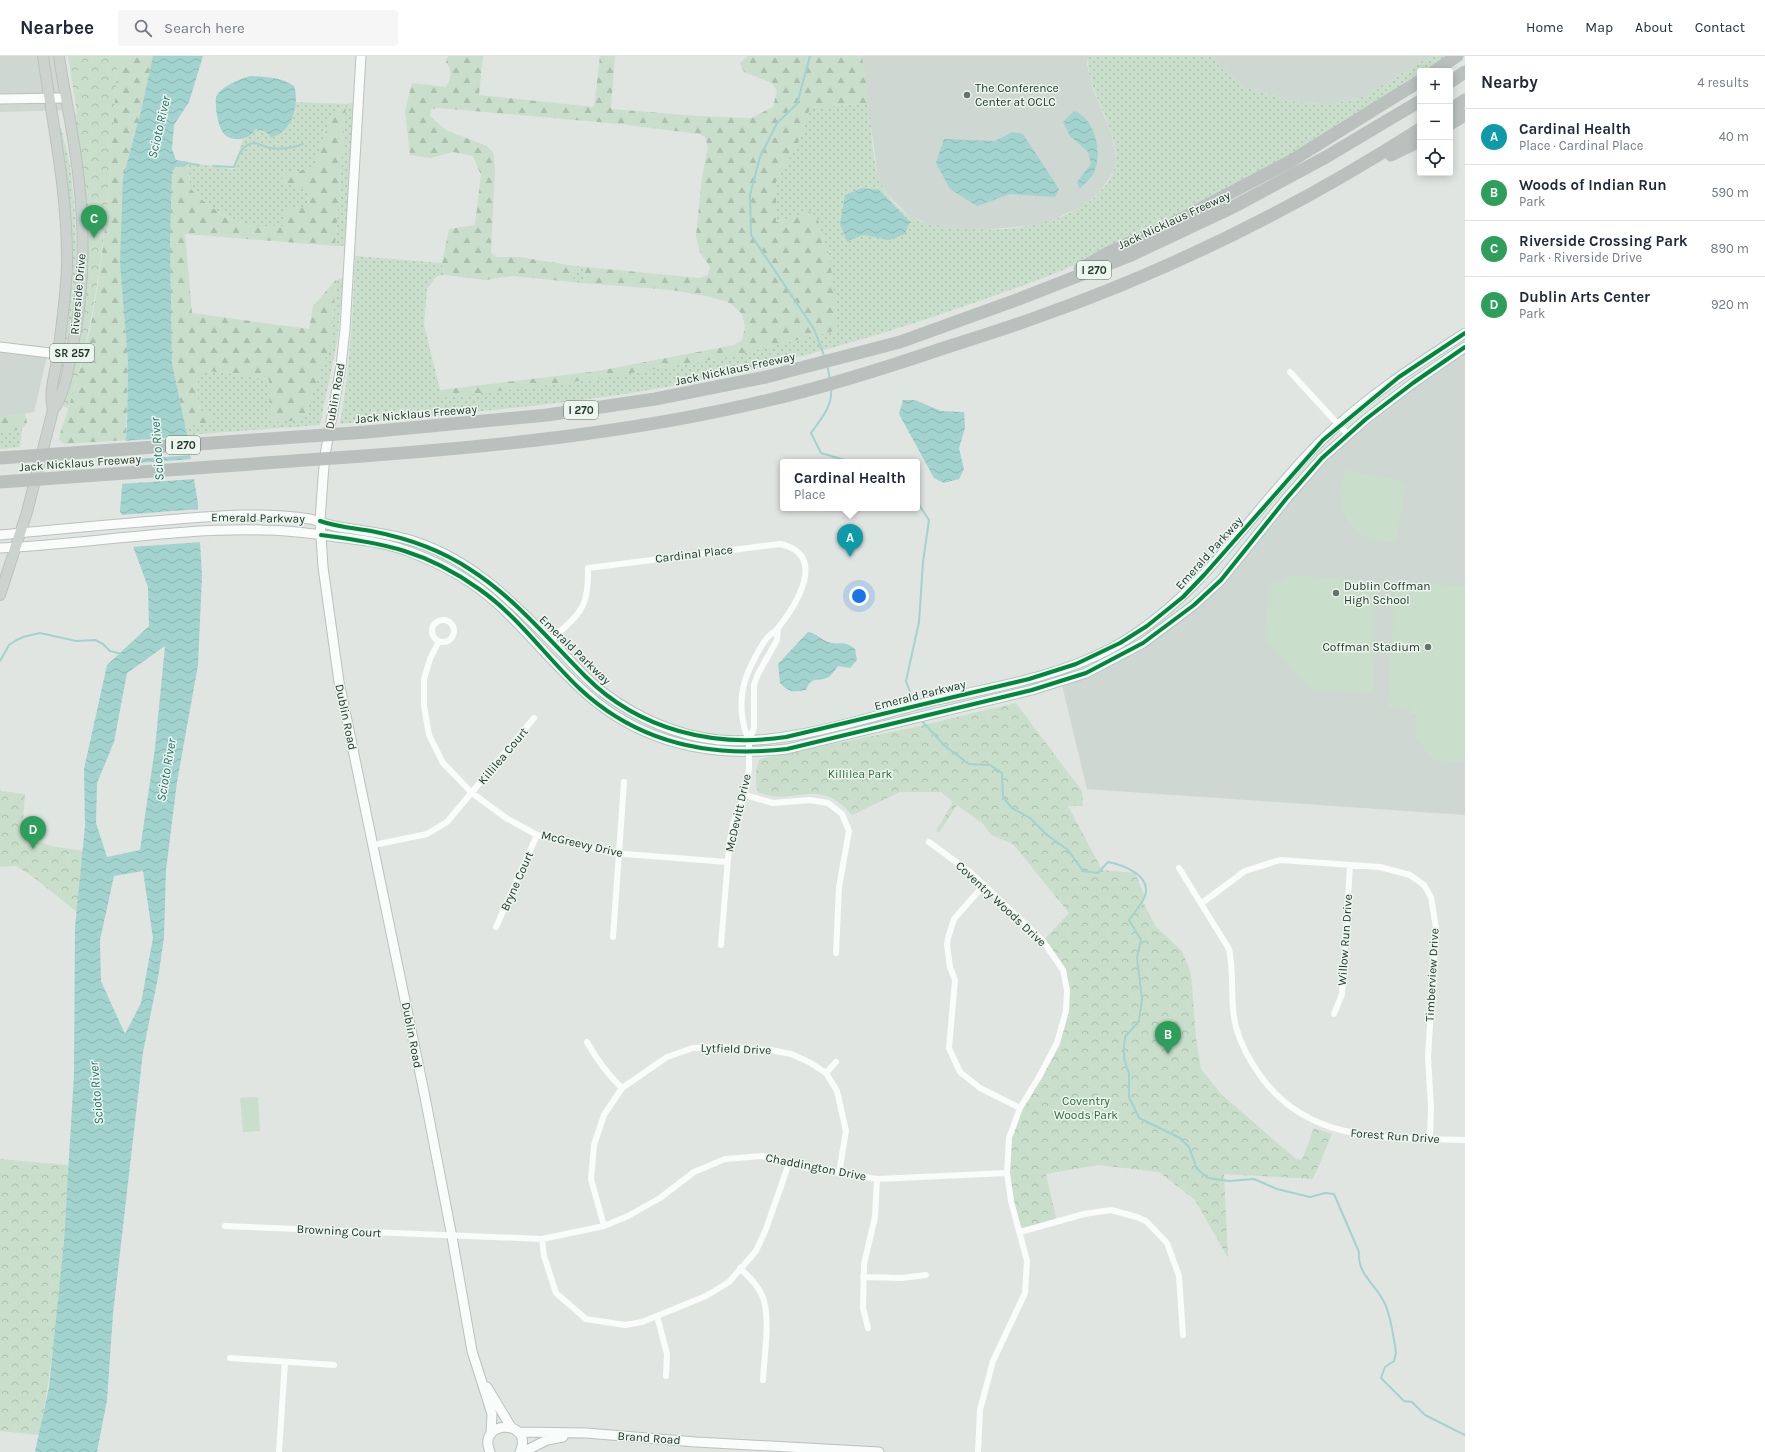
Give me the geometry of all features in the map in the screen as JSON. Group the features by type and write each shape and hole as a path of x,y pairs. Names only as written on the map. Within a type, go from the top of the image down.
{"highway":[{"path":"1439,68 1457,56"},
{"path":"1453,80 1465,72"},
{"path":"1048,288 1110,252 1162,229 1291,161 1417,83"},
{"path":"1453,108 1465,100"},
{"name":"Jack Nicklaus Freeway","path":"0,458 367,432 547,415 655,399 793,370 900,342 1048,288 1129,256 1235,206 1326,157 1417,103"},
{"path":"1453,122 1465,115"},
{"name":"Jack Nicklaus Freeway","path":"0,482 363,456 546,440 712,412 799,392 857,377 1033,319 1089,298 1196,252 1313,193 1417,131"},
{"path":"1313,193 1417,142"}],"main road":[{"name":"Riverside Drive","path":"43,56 62,169 67,235 66,286 58,354 50,399 53,410"},
{"name":"Riverside Drive","path":"0,595 21,533 53,410 60,399 70,362 79,310 82,271 82,217 79,180 59,56"},
{"name":"Dublin Road","path":"361,56 345,328 338,381 325,455 320,521 323,567 339,683 374,845 452,1237 472,1351 492,1414 491,1434 488,1444 490,1452"},
{"path":"0,99 65,98"},
{"name":"Emerald Parkway","path":"0,535 212,517 283,517 320,521 333,526 395,536 436,550 488,581 506,596 587,678 603,692 624,707 645,718 666,727 704,738 749,740 786,737 1029,679 1076,664 1110,649 1147,626 1183,597 1206,574 1276,491 1323,440 1339,425 1399,377 1465,333"},
{"path":"0,347 58,354"},
{"name":"Emerald Parkway","path":"0,548 16,548 233,530 282,530 364,540 388,545 410,552 448,570 480,589 499,605 590,697 619,718 641,729 683,745 701,749 749,752 787,749 1069,679 1110,661 1143,643 1194,605 1221,580 1286,499 1322,458 1348,435 1413,383 1465,347"},
{"name":"Dublin Road","path":"477,1370 514,1430"},
{"name":"Brand Road","path":"491,1434 500,1428 696,1442 879,1452"},
{"path":"514,1430 522,1441 522,1452"},
{"name":"Brand Road","path":"522,1452 547,1440 586,1433"}],"street":[{"path":"1290,372 1348,435"},
{"name":"Cardinal Place","path":"550,641 580,611 587,597 588,568 780,544 790,546 799,552 804,561 806,576 801,590 778,629 768,636 744,682 743,728 749,740"},
{"name":"Cardinal Place","path":"749,740 754,728 754,685 758,674 777,640 778,629"},
{"name":"McGreevy Drive","path":"439,641 430,659 424,679 424,706 429,734 443,763 472,793 506,818 537,835 619,854 728,862"},
{"name":"Killilea Court","path":"374,845 434,831 452,817 534,718"},
{"name":"McDevitt Drive","path":"721,944 733,824 745,795 749,768 749,740"},
{"path":"613,937 624,782"},
{"path":"745,795 773,803 810,800 828,803 842,814 849,831 839,887 836,952"},
{"name":"Bryne Court","path":"496,927 537,835"},
{"name":"Coventry Woods Drive","path":"930,842 971,873 1043,941 1063,970 1067,990 1066,1011 1057,1044 1020,1108 1009,1138 1006,1173 1011,1201 1027,1261 1025,1293 993,1361 980,1410 978,1452"},
{"name":"Timberview Drive","path":"1202,903 1245,871 1280,860 1380,866 1410,874 1424,885 1431,897 1436,928 1428,1057 1431,1107 1430,1138"},
{"name":"Willow Run Drive","path":"1334,1014 1342,994 1350,864"},
{"name":"Forest Run Drive","path":"1179,868 1229,949 1232,964 1232,992 1236,1028 1250,1063 1270,1088 1286,1104 1315,1122 1333,1129 1365,1135 1465,1140"},
{"path":"984,885 954,919 948,938 947,945 950,967 956,980 949,1048 960,1072 980,1088 1020,1108"},
{"path":"587,1042 596,1060 622,1088"},
{"name":"Lytfield Drive","path":"604,1226 592,1179 594,1145 604,1115 622,1088 667,1057 693,1048 720,1047 771,1050 791,1054 809,1062 826,1073 837,1092 846,1131 839,1173"},
{"path":"826,1073 836,1062"},
{"name":"Chaddington Drive","path":"452,1237 542,1239 604,1226 628,1216 660,1198 694,1172 725,1159 762,1156 839,1173 878,1179 1006,1173"},
{"path":"542,1239 544,1256 556,1293 586,1319 625,1325 642,1322 706,1296 729,1282 756,1251 789,1163"},
{"path":"868,1328 863,1308 863,1277 865,1258 875,1217 878,1179"},
{"path":"1020,1232 1084,1214 1111,1210 1146,1221 1167,1243 1179,1276 1183,1335"},
{"name":"Browning Court","path":"224,1226 452,1237"},
{"path":"740,1268 753,1281 764,1301 766,1323 763,1380"},
{"path":"863,1277 901,1278 926,1274"},
{"path":"657,1316 667,1354 666,1376"},
{"path":"230,1358 334,1365"},
{"path":"279,1452 285,1362"}],"shaded area":[{"path":"0,56 63,56 71,110 0,112"},
{"path":"862,56 1088,56 1087,64 1093,89 1112,135 1116,159 1113,172 1101,191 1084,206 1043,224 975,231 936,226 909,216 888,195 878,179"},
{"path":"1214,56 1431,56 1363,97 1328,105 1290,101 1244,86 1219,66"},
{"path":"0,342 47,347 46,361 34,412 0,417"},
{"name":"Dublin Coffman High School","path":"1465,347 1465,815 1087,789 1061,681 1110,661 1194,605 1322,458"}],"green space":[{"path":"68,56 118,56 104,234 98,278 90,322 68,408 62,406 74,363 83,313 72,116 77,114"},
{"path":"118,56 153,56 141,111 120,264 128,362 126,440 65,444 59,440 60,434 86,344 98,282 109,185"},
{"path":"448,56 483,56 479,95 594,107 600,56 615,56 611,109 697,116 751,118 773,107 777,91 772,83 744,72 740,63 747,56 862,56 869,103 810,108 798,143 776,182 776,222 810,212 817,217 830,258 838,330 733,356 595,379 440,398 440,390 598,371 734,345 742,340 745,327 742,314 730,303 711,297 672,290 583,283 586,267 700,278 708,275 710,267 700,252 696,236 702,176 708,147 705,137 699,134 620,124 439,108 431,109 430,116 446,130 487,146 493,152 495,169 491,252 496,257 519,257 575,266 573,282 512,276 486,280 444,275 442,263 449,229 475,225 481,175 473,156 453,152 431,158 410,155 405,111 412,83 446,87 450,74 446,62"},
{"path":"1088,56 1214,56 1219,66 1244,86 1290,101 1328,105 1363,97 1431,56 1451,56 1433,68 1417,68 1417,79 1347,123 1267,169 1182,213 1067,269 936,316 824,350 748,370 672,386 548,404 340,424 350,340 355,256 442,263 444,275 437,276 427,289 424,325 440,390 440,398 595,379 733,356 838,330 810,212 776,222 776,182 798,143 810,108 869,103 875,163 882,185 887,194 895,203 911,217 934,224 961,229 991,230 1022,227 1052,220 1079,209 1100,193 1113,172 1116,159 1115,145 1089,70"},
{"path":"296,102 346,104 330,118 316,163 309,169 285,183 309,189 308,206 283,226 248,225 240,223 216,210 190,188 189,163 234,169 243,139 252,134 255,129 265,131 270,136 278,135 294,115"},
{"path":"354,102 346,246 335,246 346,104"},
{"path":"346,104 335,246 185,234 192,313 309,329 313,306 336,280 331,344 312,393 306,414 301,420 275,422 270,418 269,379 209,371 198,377 197,393 200,410 211,416 215,421 185,427 172,363 170,242 172,172 177,167 184,167 189,163 190,188 209,205 240,223 252,226 283,226 286,209 308,206 309,190 285,183 280,175 308,169 316,163 330,118"},
{"path":"58,128 61,128 70,164 75,214 76,248 75,318 60,385 58,385 65,344"},
{"path":"575,266 586,267 583,283 573,282"},
{"path":"344,278 337,342 320,425 187,435 185,427 214,421 211,416 200,410 197,393 198,377 209,371 269,379 306,414 333,321 336,280"},
{"path":"25,413 27,423 22,429 0,433 0,417"},
{"path":"22,429 20,447 0,449 0,433"},
{"path":"1346,470 1400,480 1405,487 1396,542 1381,542 1368,538 1357,531 1348,522 1343,511 1341,498 1342,484"},
{"path":"1293,575 1365,580 1376,592 1373,693 1313,691 1265,640 1269,586"},
{"name":"Coffman Stadium","path":"1395,582 1465,586 1465,762 1435,761 1415,738 1416,714 1410,714 1410,709 1388,708"},
{"name":"Coventry Woods Park","path":"1016,703 1082,791 1083,806 1068,806 1102,870 1135,873 1145,897 1143,902 1156,927 1182,951 1191,973 1196,1038 1201,1069 1221,1094 1296,1159 1302,1160 1314,1128 1332,1134 1313,1179 1224,1174 1228,1258 1195,1200 1159,1172 1098,1165 1046,1174 1057,1222 1020,1232 1007,1173 1009,1138 1020,1108 1057,1043 1066,1011 1063,970 1043,941 1069,913 1013,844 991,835 983,824 957,805 939,833 936,831 953,802 941,792 900,792 852,815 839,803 828,796 806,794 783,797 771,796 758,792 756,775 758,762 760,759 911,728"},
{"path":"0,787 1,791 25,794 22,833 50,846 83,851 77,912 32,876 16,866 0,867"},
{"path":"258,1097 260,1131 243,1132 240,1098"},
{"path":"0,1159 69,1165 62,1267 55,1334 39,1435 0,1431"}],"water":[{"name":"Scioto River","path":"153,56 203,56 189,102 174,125 172,149 176,160 189,163 184,167 176,167 172,172 170,242 172,363 187,435 198,504 202,576 198,665 177,782 166,870 164,937 159,972 143,1052 113,1314 107,1400 97,1452 35,1452 49,1387 64,1241 74,1074 75,927 85,826 84,769 107,665 149,626 148,587 120,511 127,426 128,362 120,264 123,178 141,111","holes":["165,646 155,748 140,850 107,857 96,823 97,783 114,742 127,673","143,871 153,938 141,1003 125,1034 101,981 100,940 114,876"]},
{"path":"251,76 279,79 294,86 296,101 293,117 284,130 278,135 271,137 265,131 255,129 249,136 234,139 225,135 222,131 216,109 216,97 218,93 226,86"},
{"path":"1074,111 1081,115 1092,128 1098,156 1094,173 1080,189 1077,182 1091,164 1088,152 1070,136 1063,122"},
{"path":"1012,132 1023,134 1059,189 1055,197 1010,194 977,206 950,189 936,163 944,139 995,141"},
{"path":"862,188 879,190 910,222 905,234 889,240 864,235 847,241 840,224 845,195"},
{"path":"903,400 915,400 941,411 964,412 965,428 959,448 964,469 959,479 944,483 934,478 899,414"},
{"path":"808,632 828,642 844,643 851,646 855,649 857,660 850,668 838,666 827,678 814,680 808,685 806,690 792,691 786,689 780,683 778,664"}],"pier":[{"path":"189,436 192,455 123,460 124,441"},
{"path":"192,459 196,479 120,484 122,464"},
{"path":"200,509 202,542 131,547 119,515"}],"waterway":[{"path":"810,56 797,104 777,123 760,157 750,195 751,235 814,329 825,358"},
{"path":"213,166 234,167 241,151 247,145 255,143 268,148 279,149 291,148 303,144"},
{"path":"186,163 199,165"},
{"path":"827,364 830,379"},
{"path":"831,388 828,406 811,433 821,453 841,459"},
{"path":"914,703 906,681 919,622 923,562 929,520 920,506"},
{"path":"0,661 9,645 23,637 40,633 76,641 95,640 103,644 110,651 122,654"},
{"path":"921,720 945,746 969,764 990,765 1002,773 1003,797 1012,808 1030,818 1047,835 1068,850 1083,871 1098,873 1108,862 1129,869 1141,877 1146,889 1145,896 1129,920 1141,940 1137,958 1142,999 1139,1021 1125,1037 1124,1046 1124,1058 1129,1074 1129,1097 1139,1118 1180,1138 1189,1147 1197,1169 1208,1178 1229,1181 1254,1179 1277,1189 1310,1197 1325,1193 1334,1194 1359,1252 1359,1260 1364,1274 1382,1297 1389,1315 1396,1353 1394,1361 1385,1367 1381,1378 1404,1401 1412,1402 1425,1415 1465,1435"}],"cycle path":[{"path":"320,521 384,534 423,545 447,556 471,570 517,606 586,677 607,695 629,710 654,722 679,731 705,737 732,740 759,740 786,737 1029,679 1076,664 1120,643 1147,626 1183,597 1323,440 1399,377 1465,333"},
{"path":"321,535 365,541 404,551 422,557 460,576 493,600 519,624 567,677 580,689 602,707 626,722 651,734 676,743 730,751 787,749 1032,690 1086,673 1143,643 1194,605 1221,580 1286,499 1322,458 1366,419 1413,383 1465,347"}],"place":[{"name":"The Conference Center at OCLC","path":"967,95"},
{"name":"Riverside Crossing Park","path":"94,238"},
{"name":"Cardinal Health","path":"850,557"},
{"name":"Dublin Coffman High School","path":"1336,593"},
{"name":"Coffman Stadium","path":"1428,647"},
{"name":"Dublin Arts Center","path":"33,849"},
{"name":"Woods of Indian Run","path":"1168,1054"}],"park label":[{"name":"Killilea Park","path":"860,774"}]}
